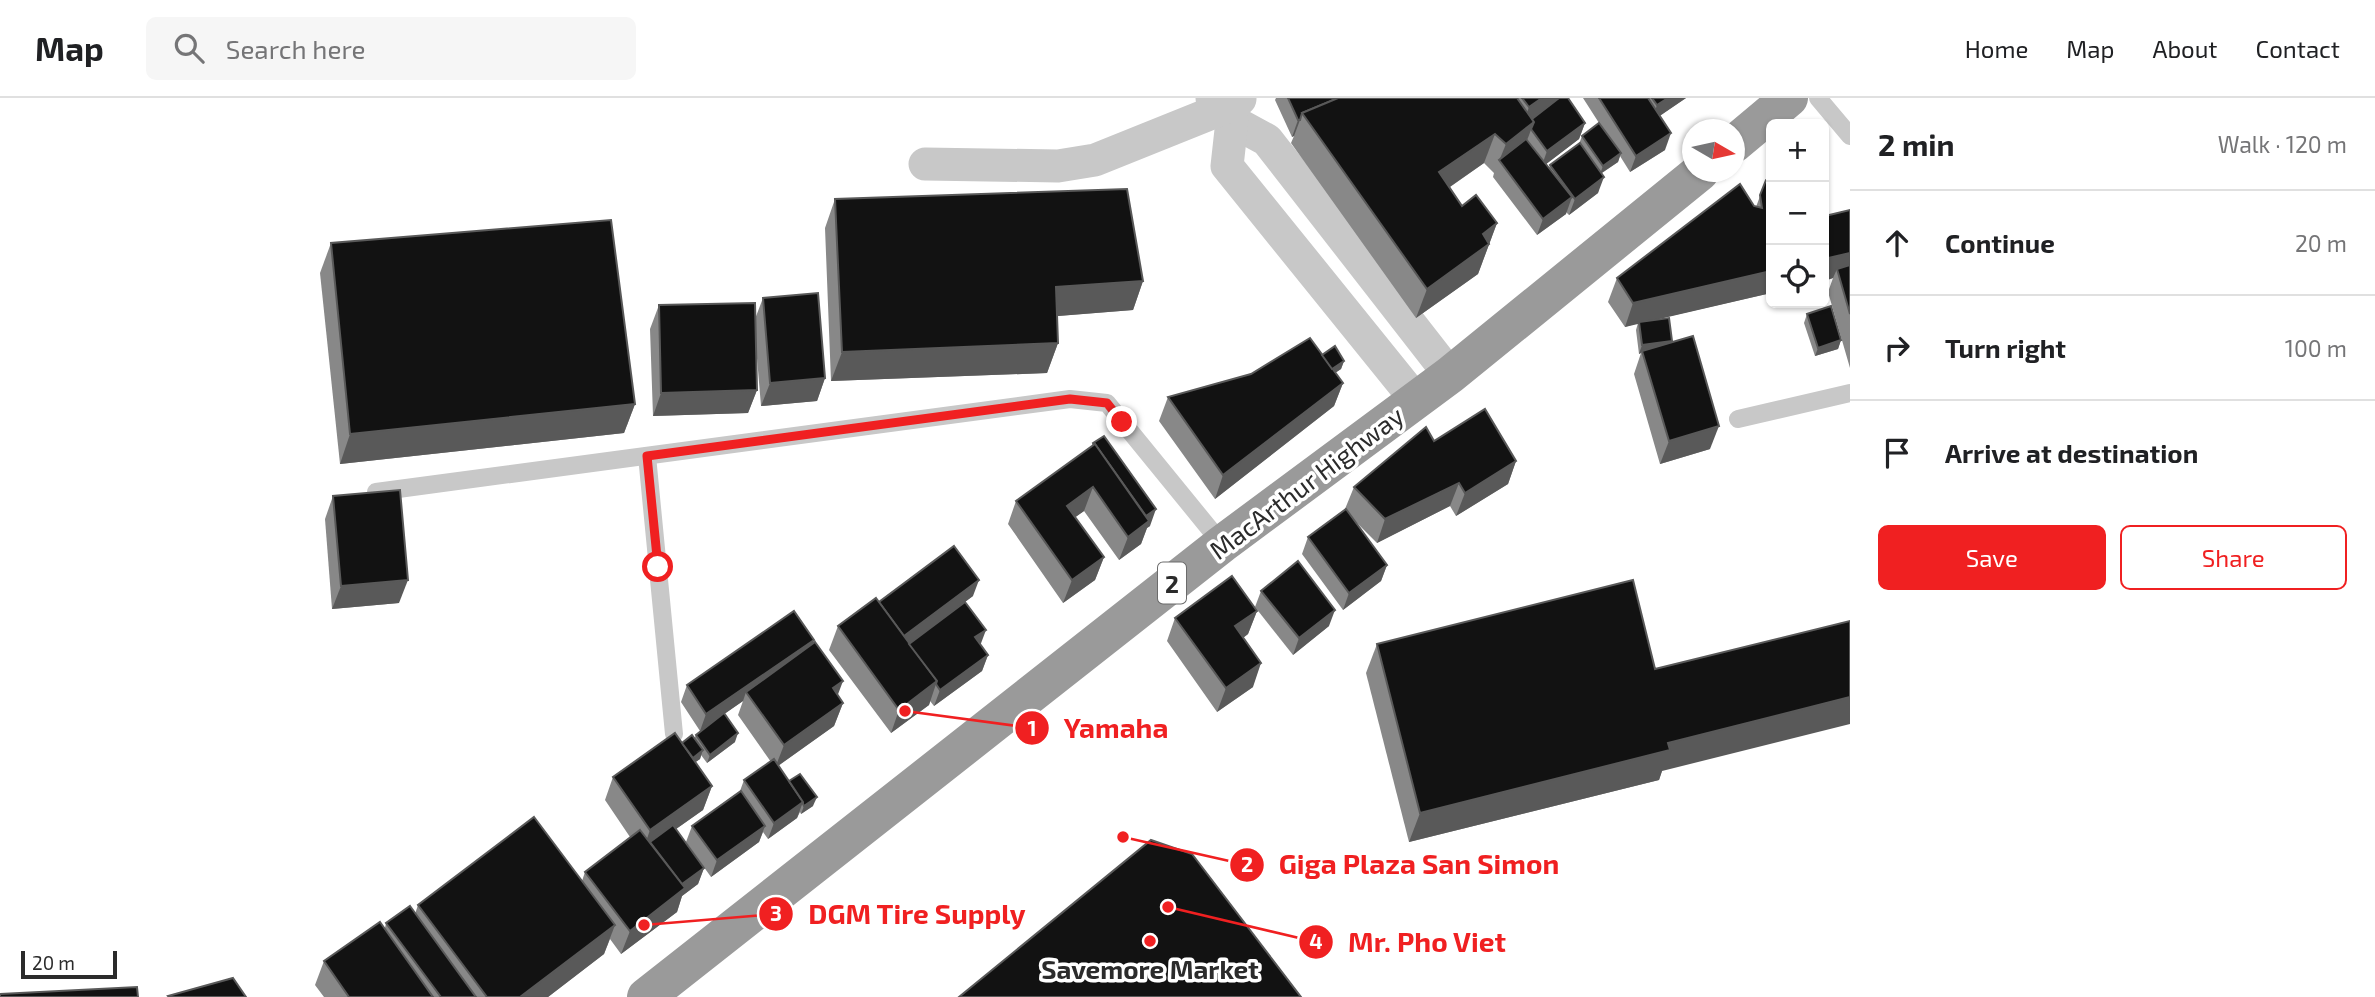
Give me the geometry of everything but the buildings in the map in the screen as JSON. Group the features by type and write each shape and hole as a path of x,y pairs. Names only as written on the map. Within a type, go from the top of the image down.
{"highway":[{"path":"1745,135 1788,98"},
{"name":"MacArthur Highway","path":"646,997 1222,544 1450,375 1688,182"}],"street":[{"path":"925,164 1058,166 1094,160 1227,107"},
{"path":"1227,107 1267,140 1450,375"},
{"path":"1227,107 1227,166 1416,400"},
{"path":"1281,232 1318,206"},
{"path":"1329,293 1363,264"}],"lane":[{"path":"1818,98 1850,136"},
{"path":"1738,419 1850,393"},
{"path":"376,492 1070,399 1107,403 1222,544"},
{"path":"647,456 674,734"}],"place":[{"name":"Yamaha","path":"905,711"},
{"name":"Giga Plaza San Simon","path":"1123,837"},
{"name":"Mr. Pho Viet","path":"1168,907"},
{"name":"DGM Tire Supply","path":"644,925"},
{"name":"Savemore Market","path":"1150,941"}],"route":[{"path":"658,567 647,456 1070,399 1107,403 1122,422"}]}
